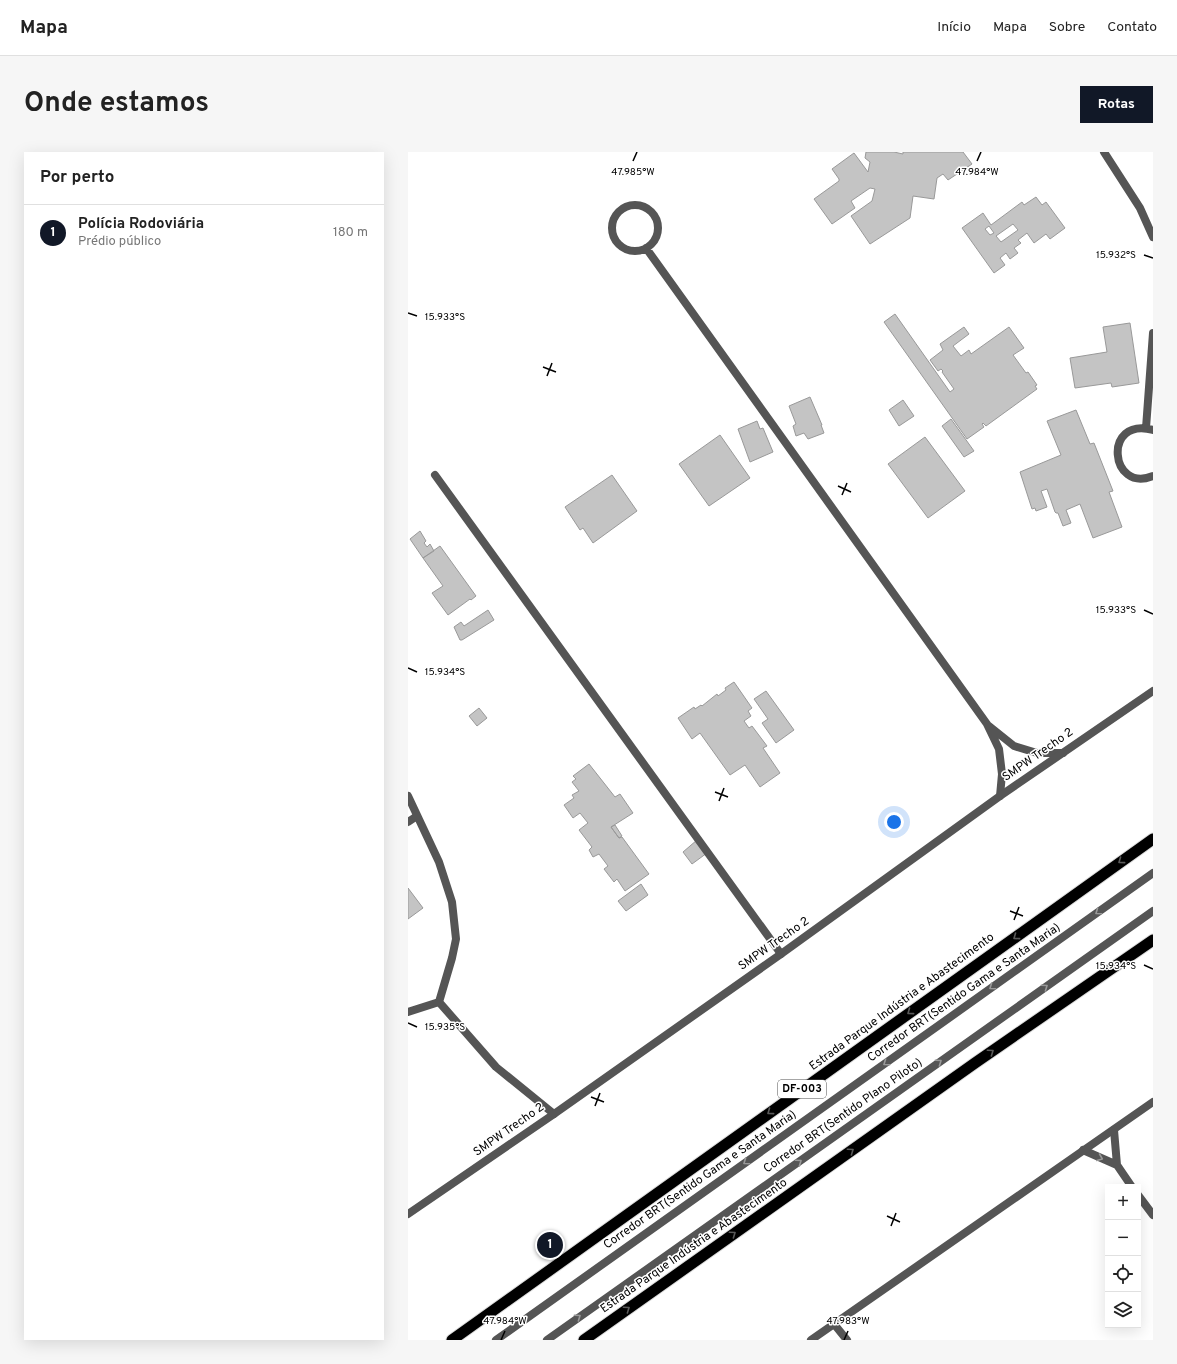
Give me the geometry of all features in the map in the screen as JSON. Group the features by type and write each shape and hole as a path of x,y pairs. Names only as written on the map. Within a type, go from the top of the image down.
{"highway":[{"name":"Estrada Parque Indústria e Abastecimento","path":"452,1340 1153,838"},
{"name":"Estrada Parque Indústria e Abastecimento","path":"584,1340 1153,940"}],"street":[{"path":"1104,152 1140,208 1153,237"},
{"path":"627,207 642,207 649,211 654,217 657,224 657,232 654,240 646,248 635,251 627,250 620,246 615,240 612,232 612,225 615,217 620,211 627,207"},
{"path":"646,248 987,724 999,749 1002,774 1000,796"},
{"path":"1153,333 1150,429 1137,428 1129,432 1122,438 1118,445 1117,454 1119,463 1131,476 1140,478 1148,478 1153,476"},
{"path":"435,475 781,954"},
{"name":"SMPW Trecho 2","path":"408,1214 554,1114 781,954 1000,796 1153,691"},
{"path":"987,724 1014,746 1037,753 1063,753"},
{"path":"408,796 439,862 452,902 456,938 452,958 438,1002"},
{"path":"408,822 417,816"},
{"name":"Corredor BRT(Sentido Gama e Santa Maria)","path":"496,1340 1153,873"},
{"name":"Corredor BRT(Sentido Plano Piloto)","path":"546,1340 1153,911"},
{"path":"408,1012 438,1002"},
{"path":"438,1002 496,1066 554,1114"},
{"path":"811,1340 1153,1102"},
{"path":"1114,1130 1117,1165 1130,1184"},
{"path":"1083,1150 1117,1165"},
{"path":"1141,1199 1153,1215"},
{"path":"834,1324 847,1340"}],"building":[{"path":"866,152 894,152 903,154 903,152 963,152 972,164 948,180 943,174 937,178 934,199 913,196 910,218 870,244 851,216 872,201 875,189 870,188 851,201 855,208 832,224 814,199 839,181 832,169 854,153 868,172 870,162 865,158"},
{"path":"1036,197 1042,205 1046,202 1065,228 1050,239 1046,234 1034,243 1027,233 1018,240 1021,243 1014,248 1018,253 1010,259 1006,253 1000,258 1005,265 994,273 962,228 983,213 991,225 1022,202 1024,205","holes":["1013,224 1018,230 1001,242 996,236","989,226 994,233 990,235 985,229"]},
{"path":"895,314 950,392 954,389 942,372 943,371 941,369 938,371 930,360 943,350 940,344 964,327 969,334 953,346 961,356 969,350 971,354 1009,327 1024,348 1013,355 1026,373 1028,372 1037,385 1035,386 1037,389 986,426 983,423 982,424 984,427 967,439 884,322"},
{"path":"1130,323 1139,383 1112,387 1111,383 1075,388 1070,358 1107,352 1103,327"},
{"path":"810,397 824,433 808,439 804,433 796,436 793,426 796,424 789,406"},
{"path":"903,400 914,416 899,426 889,410"},
{"path":"1076,410 1090,444 1094,443 1113,491 1109,492 1122,527 1093,538 1080,504 1066,510 1071,523 1063,526 1058,513 1055,512 1047,489 1041,491 1047,507 1036,511 1035,508 1032,509 1020,472 1061,455 1047,421"},
{"path":"951,419 974,451 964,457 942,426"},
{"path":"757,421 760,429 763,428 773,452 750,462 738,429"},
{"path":"720,435 750,478 709,506 679,464"},
{"path":"925,437 965,491 928,518 888,464"},
{"path":"612,475 637,511 593,543 583,528 580,530 565,507"},
{"path":"420,531 426,541 424,543 427,547 430,544 434,551 423,558 410,539"},
{"path":"440,546 476,596 448,615 432,593 443,586 423,558"},
{"path":"488,610 494,620 460,640 454,627 461,622 464,626"},
{"path":"734,682 752,708 748,711 751,716 744,721 749,728 752,726 767,746 763,748 780,773 760,787 745,765 730,775 700,733 692,739 678,718 694,707 695,709 701,705 702,706 717,694 718,696 726,690 725,688"},
{"path":"766,691 794,730 776,743 762,723 768,719 754,699"},
{"path":"479,708 487,718 477,726 469,716"},
{"path":"589,764 615,797 620,794 633,813 611,827 619,838 622,837 649,874 625,891 617,879 614,882 604,869 608,866 599,854 593,857 589,850 592,847 579,830 588,823 580,813 573,818 564,805 574,798 572,795 579,791 572,782 576,779 573,776"},
{"path":"615,825 622,836 619,838 611,827"},
{"path":"697,840 707,853 692,864 683,852"},
{"path":"641,884 648,895 626,911 618,901"},
{"path":"408,888 423,908 408,919"}],"place":[{"name":"Polícia Rodoviária","path":"550,1245"}]}
